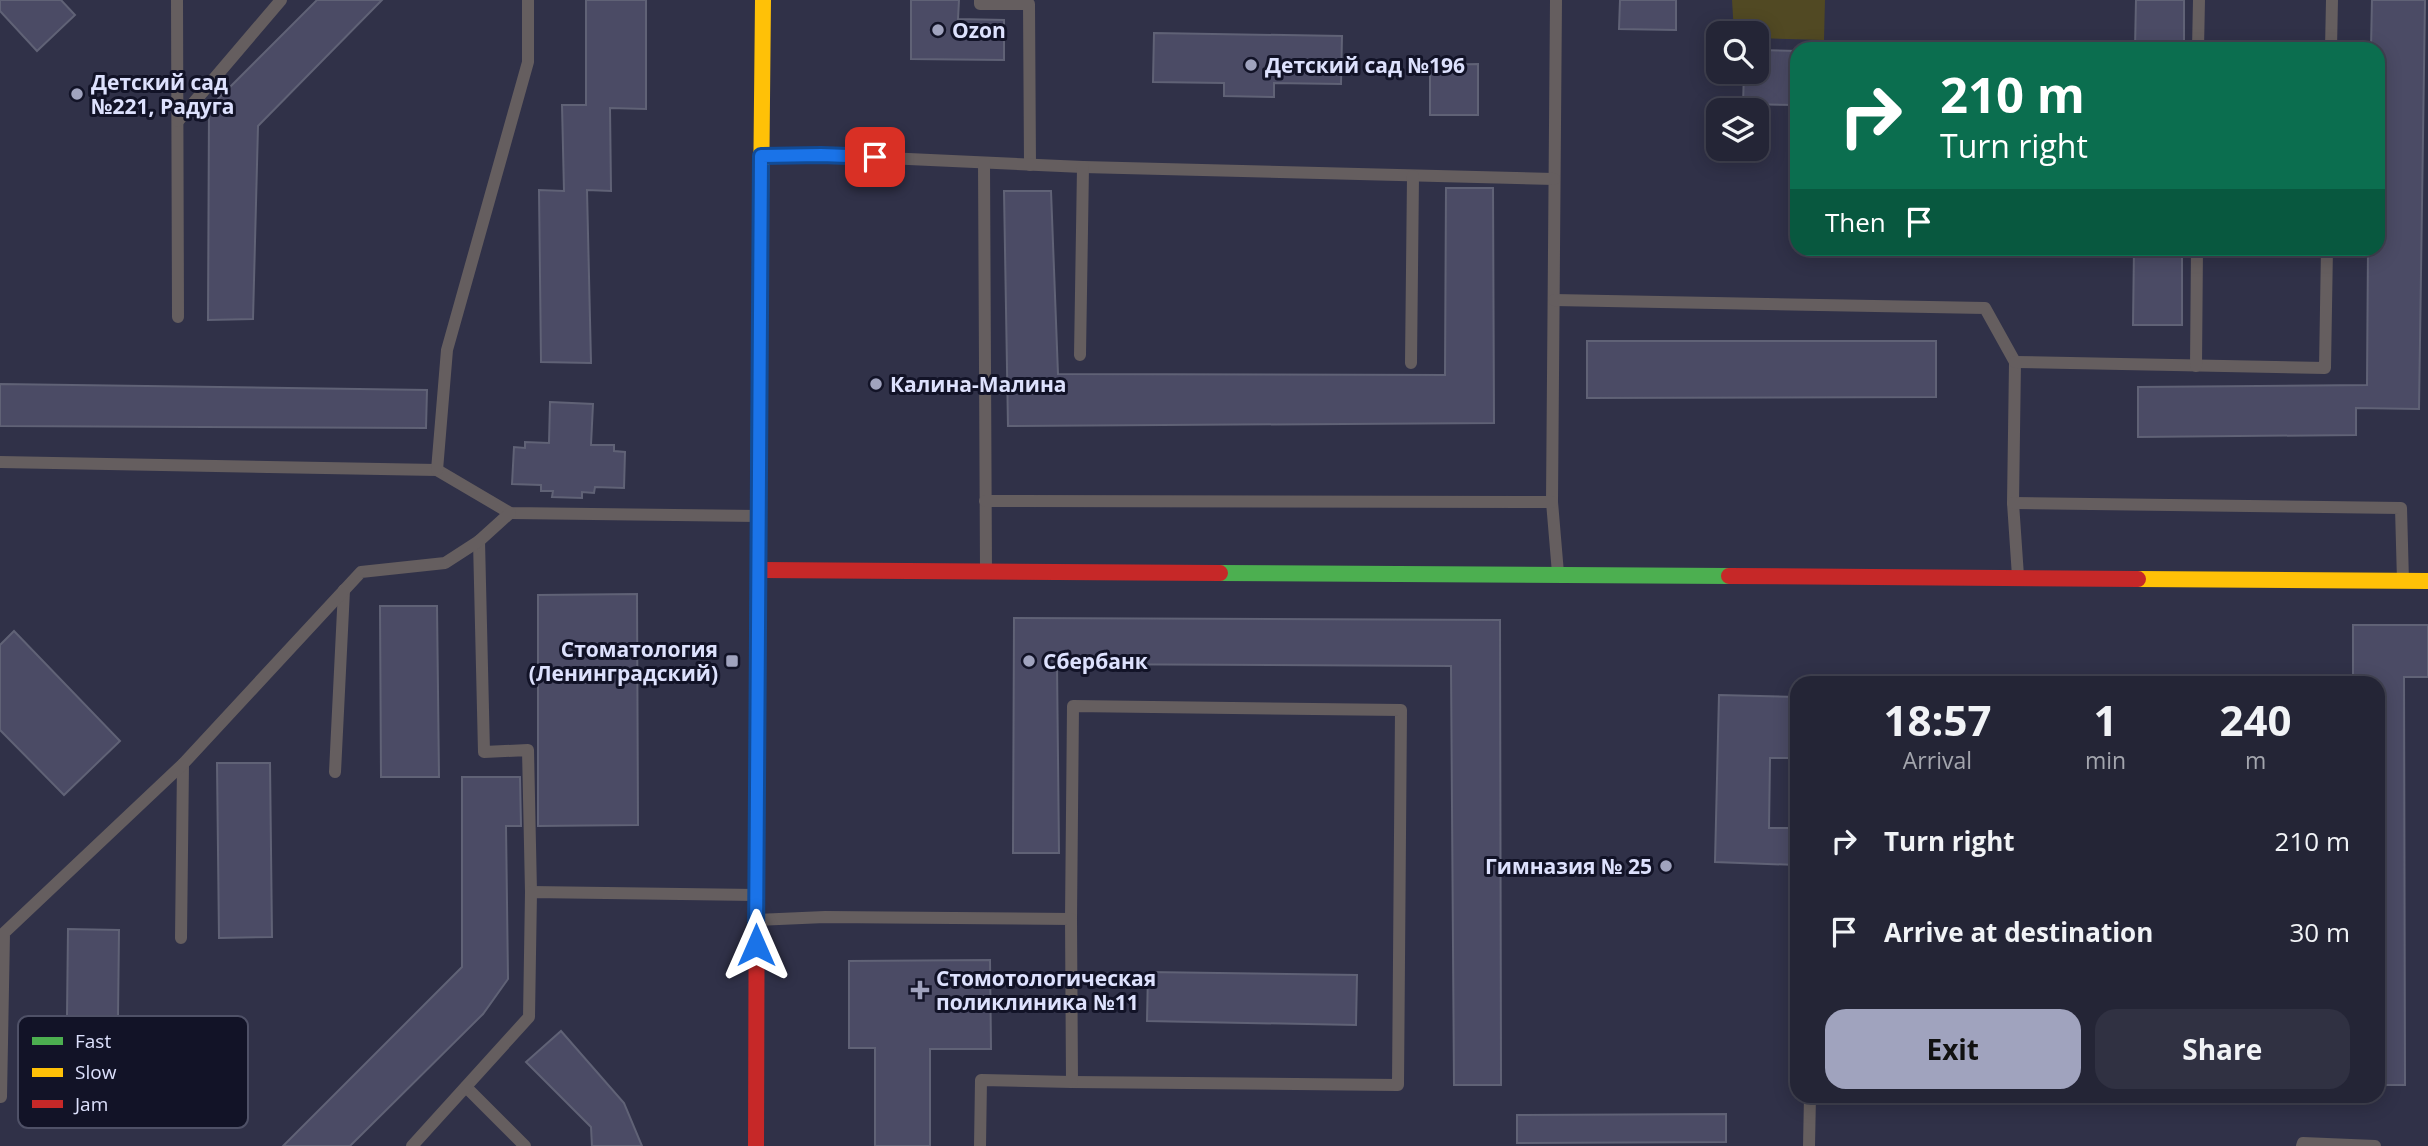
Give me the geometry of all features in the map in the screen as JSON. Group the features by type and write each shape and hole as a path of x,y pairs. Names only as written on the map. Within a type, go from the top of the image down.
{"street":[{"path":"756,1146 763,0"},
{"path":"758,570 2428,581"}],"lane":[{"path":"177,0 178,317"},
{"path":"178,121 281,0"},
{"path":"438,470 447,350 528,62 528,0"},
{"path":"980,0 980,4 1029,4 1030,164"},
{"path":"1556,0 1552,502 1558,576"},
{"path":"2198,42 2199,0"},
{"path":"2331,42 2332,0"},
{"path":"761,156 821,155 1083,167 1554,178"},
{"path":"984,163 986,571"},
{"path":"1080,355 1083,167"},
{"path":"1410,363 1413,176"},
{"path":"2196,366 2197,256"},
{"path":"2015,362 2325,368 2327,256"},
{"path":"1555,300 1985,308 2015,362 2013,503 2019,579"},
{"path":"0,462 438,470 510,513 758,516"},
{"path":"985,501 1552,502"},
{"path":"2013,503 2401,508 2403,581"},
{"path":"1,1097 4,933 183,764 360,572 445,563 479,541 510,513"},
{"path":"412,1146 529,1017 531,892 528,750 484,752 479,541"},
{"path":"335,772 344,590"},
{"path":"980,1146 981,1080 1072,1082 1398,1086 1401,710 1073,706 1072,1082"},
{"path":"181,938 183,764"},
{"path":"531,892 757,895"},
{"path":"756,920 825,917 1071,919"},
{"path":"466,1087 525,1146"},
{"path":"1809,1146 1810,1103"},
{"path":"2302,1146 2302,1143 2375,1146"}],"shaded area":[{"path":"1732,0 1825,0 1824,40 1769,38 1769,21 1733,21"}],"building":[{"path":"0,0 61,0 75,15 37,51 0,11"},
{"path":"317,0 382,0 258,126 253,319 208,320 209,108"},
{"path":"586,0 646,0 646,109 610,108 611,191 587,190 591,363 541,362 539,190 564,191 562,105 586,105"},
{"path":"911,0 959,0 958,19 1004,20 1004,60 911,59"},
{"path":"1620,0 1676,0 1676,30 1619,29"},
{"path":"2136,0 2184,0 2184,42 2135,42"},
{"path":"2372,0 2425,0 2419,409 2356,408 2356,435 2138,437 2138,387 2367,385 2368,256 2385,256 2385,42 2371,42"},
{"path":"1154,33 1342,36 1341,84 1274,83 1274,97 1224,96 1224,83 1153,82"},
{"path":"1769,50 1790,51 1790,105 1769,104 1769,98 1743,98 1744,84 1769,84"},
{"path":"1478,64 1478,115 1430,115 1430,65"},
{"path":"1446,188 1493,188 1494,423 1008,426 1004,191 1051,191 1058,374 1445,375"},
{"path":"2134,256 2182,256 2182,325 2133,325"},
{"path":"1587,341 1936,341 1936,397 1587,398"},
{"path":"0,384 427,390 426,428 0,426"},
{"path":"550,402 593,404 591,445 614,445 614,451 625,452 624,488 595,487 594,493 582,492 582,498 552,497 553,491 541,491 541,485 512,484 514,447 525,448 525,442 549,443"},
{"path":"637,594 638,825 538,826 538,595"},
{"path":"380,606 437,606 439,777 381,777"},
{"path":"1014,618 1500,620 1501,1085 1454,1085 1451,666 1057,664 1059,853 1013,853"},
{"path":"2353,625 2428,625 2428,677 2404,677 2405,1085 2385,1085 2385,676 2353,676"},
{"path":"14,631 120,741 64,795 0,730 0,645"},
{"path":"1719,695 1790,697 1790,758 1770,758 1769,828 1790,828 1790,865 1715,862"},
{"path":"217,763 270,763 272,937 219,938"},
{"path":"462,777 520,777 521,826 506,826 508,979 483,1014 350,1146 283,1146 462,967"},
{"path":"68,929 119,930 118,1016 67,1016"},
{"name":"Стомотологическая поликлиника №11","path":"990,960 991,1049 930,1049 930,1146 875,1146 875,1048 849,1048 849,961"},
{"path":"1148,972 1357,975 1356,1025 1147,1021"},
{"path":"561,1031 624,1103 642,1146 592,1146 591,1127 526,1062"},
{"path":"1726,1114 1726,1142 1517,1143 1517,1115"}],"traffic: fast":[{"path":"757,796 759,400"},
{"path":"1220,573 1729,576"}],"traffic: slow":[{"path":"759,400 763,0"},
{"path":"2138,579 2428,581"}],"traffic: jam":[{"path":"758,570 1220,573"},
{"path":"1729,576 2138,579"},
{"path":"756,1146 757,796"}],"place":[{"name":"Ozon","path":"938,30"},
{"name":"Детский сад №196","path":"1251,65"},
{"name":"Детский сад №221, Радуга","path":"77,94"},
{"name":"Калина-Малина","path":"876,384"},
{"name":"Стоматология (Ленинградский)","path":"732,661"},
{"name":"Сбербанк","path":"1029,661"},
{"name":"Гимназия № 25","path":"1666,866"},
{"name":"Стомотологическая поликлиника №11","path":"920,990"}],"route":[{"path":"756,945 761,156 875,157"}]}
